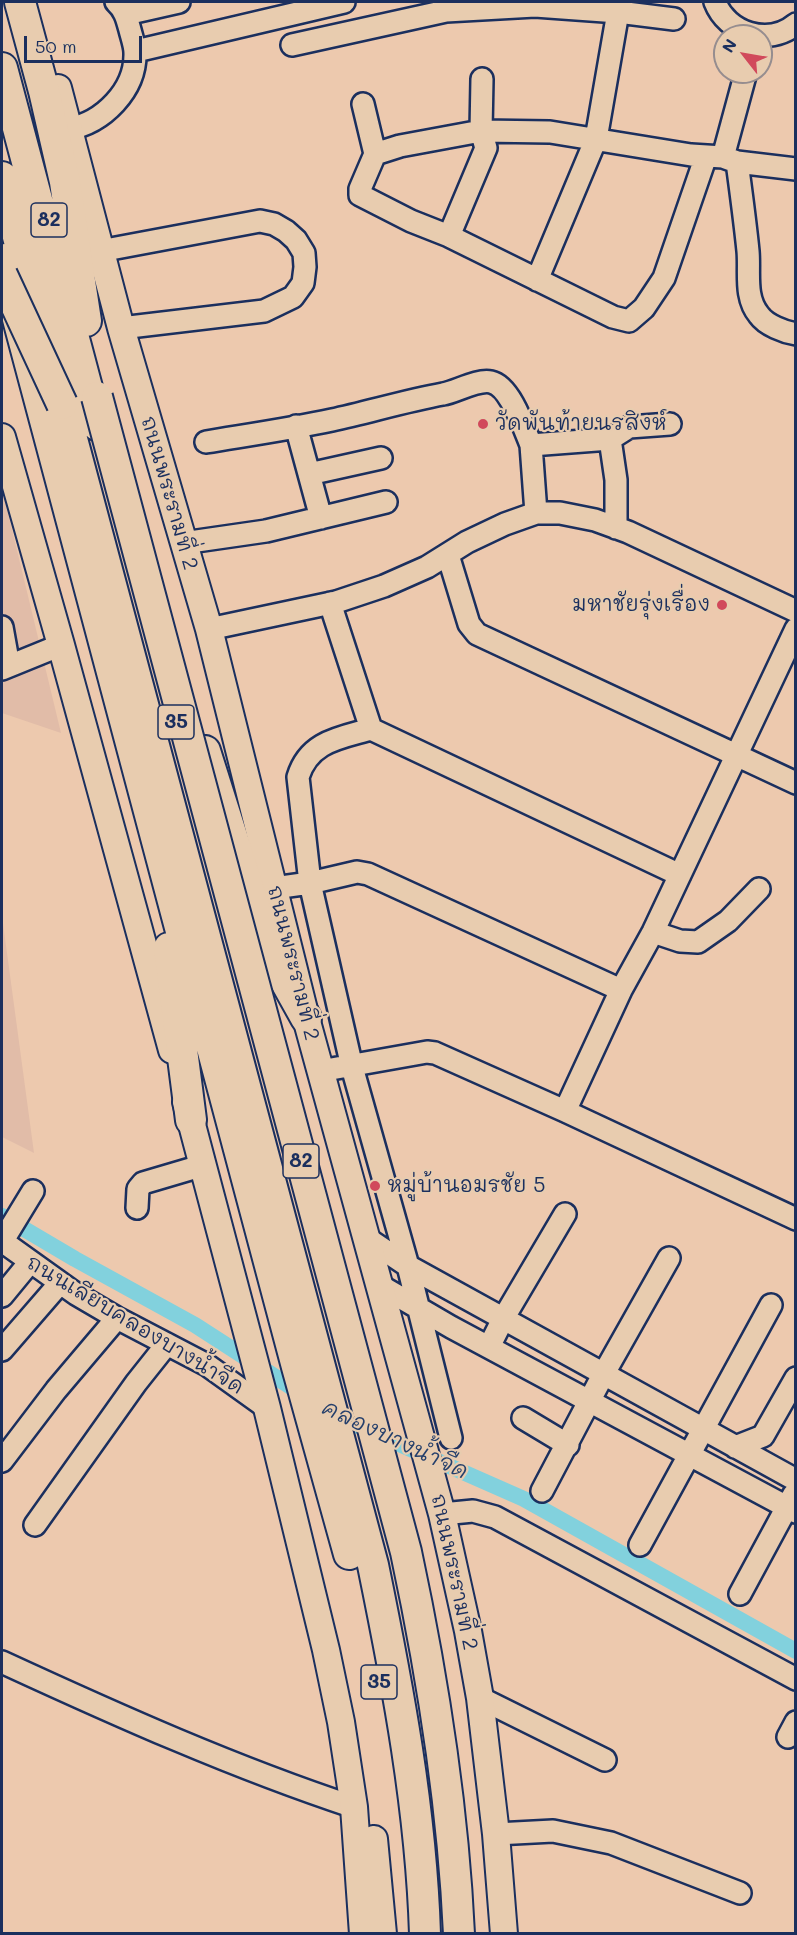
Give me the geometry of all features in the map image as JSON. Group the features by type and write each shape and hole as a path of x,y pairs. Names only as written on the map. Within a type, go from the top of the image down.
{"highway":[{"path":"20,2 65,182 96,397"},
{"name":"82","path":"2,42 406,1552 421,1621 451,1817 460,1934"},
{"name":"35","path":"2,68 173,709 376,1454 407,1578 428,1690 454,1853 460,1934"},
{"name":"82","path":"2,177 372,1565 404,1726 416,1810 425,1934"},
{"name":"35","path":"2,259 297,1367 349,1553 387,1719 402,1816 415,1934"},
{"path":"2,274 62,404"},
{"path":"173,709 192,724 209,760 262,931 306,1018"},
{"path":"129,735 171,961 191,1120"}],"main road":[{"name":"ถนนพระรามที่ 2","path":"35,2 121,328 209,629 306,1018 436,1489 468,1631 480,1698 496,1834 504,1934"},
{"name":"35","path":"2,437 204,1165 265,1400 326,1650 341,1722 354,1807 363,1934"},
{"path":"468,1631 487,1934"},
{"path":"326,1650 353,1735 364,1781 373,1830 383,1934"}],"street":[{"path":"68,129 81,127 103,115 125,90 134,67 136,51 121,8 179,2"},
{"path":"136,51 344,2"},
{"path":"715,2 719,12 730,24"},
{"path":"292,45 446,11 535,6 674,19"},
{"path":"537,280 596,139 618,12"},
{"path":"773,35 795,24"},
{"path":"449,236 486,148 481,131 482,79"},
{"path":"363,104 375,154 360,189 360,195 613,317 629,321 644,308 664,278 722,158 743,84"},
{"path":"375,154 400,146 481,131 550,132 795,170"},
{"path":"722,158 748,255 748,281 752,303 759,316 772,325 795,334"},
{"path":"100,251 260,221 274,224 286,231 296,240 304,253 303,283 293,297 264,311 121,328"},
{"path":"206,442 332,420 410,400 447,394 484,381 498,385 514,405 531,445 536,513"},
{"path":"531,445 610,439 629,427 670,424"},
{"path":"296,426 321,518"},
{"path":"610,439 616,480 616,528"},
{"path":"309,474 381,458"},
{"path":"183,543 266,531 386,501"},
{"path":"209,629 330,603 384,586 427,567 466,542 536,513 560,513 595,520 795,611"},
{"path":"448,555 469,624 477,634 795,783"},
{"path":"330,603 371,729"},
{"path":"2,627 5,667 61,645"},
{"path":"565,1111 621,990 654,932 795,629"},
{"path":"451,1438 408,1266 352,1067 310,883 298,777 302,763 326,742 371,729 680,875"},
{"path":"274,888 310,883 357,872 368,874 621,990"},
{"path":"654,932 680,941 698,942 728,921 759,889"},
{"path":"320,1071 427,1052 435,1053 795,1219"},
{"path":"137,1208 138,1189 143,1183 204,1165"},
{"path":"5,1238 28,1200"},
{"path":"489,1347 565,1214"},
{"path":"365,1236 408,1266 465,1299 795,1480"},
{"name":"ถนนเลียบคลองบางน้ำจืด","path":"5,1238 30,1262 60,1283 117,1318 207,1365 265,1400"},
{"path":"542,1491 603,1374 669,1258"},
{"path":"2,1296 30,1262"},
{"path":"2,1350 60,1283"},
{"path":"379,1285 451,1327 690,1455 793,1503 741,1594"},
{"path":"451,1327 465,1299"},
{"path":"640,1545 771,1305"},
{"path":"2,1461 56,1390 117,1318"},
{"path":"34,1525 166,1344"},
{"path":"735,1447 763,1436 795,1378"},
{"path":"523,1418 568,1445"},
{"path":"442,1514 472,1511 495,1517 795,1679"},
{"path":"2,1662 125,1719 304,1791 354,1807"},
{"path":"480,1698 605,1760"},
{"path":"496,1834 553,1831 611,1843 740,1893"}],"shaded area":[{"path":"2,488 61,733 2,713"},
{"path":"2,916 34,1153 2,1137"}],"waterway":[{"name":"คลองบางน้ำจืด","path":"2,1216 195,1325 305,1396"},
{"name":"คลองบางน้ำจืด","path":"331,1414 524,1499 796,1651"}],"place":[{"name":"วัดพันท้ายนรสิงห์","path":"483,424"},
{"name":"มหาชัยรุ่งเรื่อง","path":"722,605"},
{"name":"หมู่บ้านอมรชัย 5","path":"375,1186"}]}
